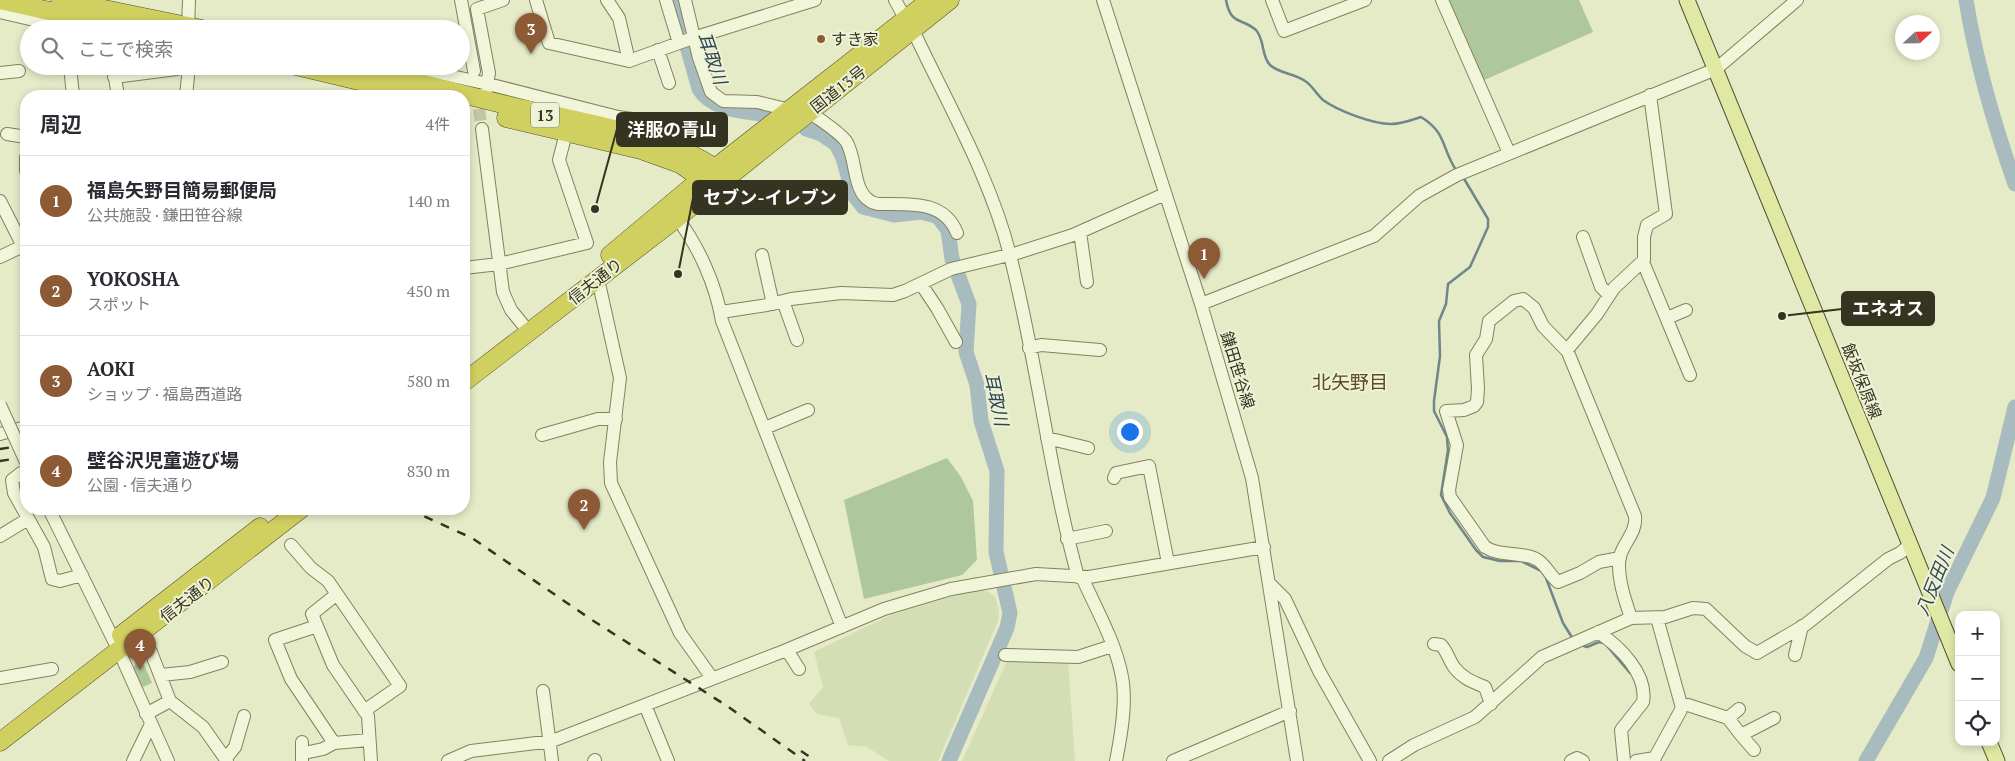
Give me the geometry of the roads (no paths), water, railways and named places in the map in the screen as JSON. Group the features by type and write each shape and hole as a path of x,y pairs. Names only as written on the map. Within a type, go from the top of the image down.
{"highway":[{"path":"0,0 90,20"},
{"path":"60,0 106,5 163,20"},
{"name":"国道13号","path":"714,178 810,112 910,25 930,0"},
{"name":"国道13号","path":"714,178 790,110 910,25 950,0"},
{"path":"334,75 397,90"},
{"name":"13","path":"402,75 486,92 615,124 682,151 714,178"},
{"name":"13","path":"470,109 641,150 714,178"},
{"name":"信夫通り","path":"470,364 598,279 677,218 714,178"},
{"name":"信夫通り","path":"470,377 597,266 714,178"},
{"name":"信夫通り","path":"0,742 277,515"},
{"name":"信夫通り","path":"0,729 293,515"}],"main road":[{"name":"飯坂保原線","path":"1687,0 1956,656"},
{"path":"1991,746 1997,761"}],"street":[{"path":"189,0 192,20"},
{"path":"461,0 465,20"},
{"path":"434,75 486,92 489,73 477,9 503,0"},
{"path":"536,0 550,43 629,61 686,40 815,0"},
{"path":"607,0 618,18 629,61"},
{"path":"666,0 708,86 717,98 729,102 757,102 790,110"},
{"path":"685,0 686,40"},
{"path":"895,0 910,25 987,185 1010,255 1067,539 1080,577 1112,646 1123,678 1124,697 1116,761"},
{"name":"鎌田笹谷線","path":"1103,0 1201,304 1252,478 1290,711 1296,761"},
{"path":"1272,0 1284,31 1334,5 1364,0"},
{"path":"1442,0 1509,153"},
{"path":"1201,304 1374,236 1423,193 1460,174 1716,69 1797,0"},
{"path":"0,12 34,20"},
{"path":"470,49 474,71"},
{"path":"658,50 669,82"},
{"path":"0,73 20,71"},
{"path":"71,75 72,90"},
{"path":"114,75 117,90"},
{"path":"184,75 185,90"},
{"path":"1568,352 1609,295 1622,280 1643,262 1645,254 1644,237 1647,225 1666,214 1667,209 1650,95"},
{"path":"810,112 846,142 861,190 868,200 877,204 908,204 937,209 950,219 957,232"},
{"path":"615,124 686,126"},
{"path":"482,129 505,298 511,310 525,327"},
{"path":"470,267 588,248 559,160 566,133"},
{"path":"7,134 20,136"},
{"path":"721,312 841,294 893,295 956,268 1010,255 1080,232 1164,194"},
{"path":"0,201 20,239"},
{"path":"677,218 692,237 842,627"},
{"path":"1080,232 1087,282"},
{"path":"1583,237 1601,286 1609,295"},
{"path":"0,257 20,251"},
{"path":"762,255 778,302 797,340"},
{"path":"1643,262 1690,375"},
{"path":"598,279 620,378 610,462 611,483 680,633 712,678"},
{"path":"920,284 937,308 956,342"},
{"path":"1620,558 1599,562 1562,582 1558,582 1547,567 1534,558 1493,552 1486,547 1450,497 1449,490 1457,445 1446,411 1464,410 1474,406 1477,402 1476,355 1486,339 1489,321 1514,302 1523,298 1534,308 1543,326 1568,352 1635,516 1635,526 1620,558 1620,571 1631,618"},
{"path":"1667,318 1686,310"},
{"path":"1029,348 1041,345 1100,350"},
{"path":"0,405 20,460"},
{"path":"765,428 808,410"},
{"path":"542,435 598,419 616,419"},
{"path":"0,434 20,429"},
{"path":"1047,438 1088,448"},
{"path":"1114,478 1116,472 1149,466 1168,563"},
{"path":"20,471 15,476 11,485 20,503"},
{"path":"26,515 44,547 52,579 60,581 82,575"},
{"path":"52,515 116,646 168,761"},
{"path":"0,536 28,519"},
{"path":"1067,539 1106,531"},
{"path":"291,545 311,568 325,578 400,686 364,710"},
{"path":"1389,761 1414,744 1465,722 1492,704 1542,657 1631,618 1657,618 1672,616 1693,608 1706,609 1754,653 1768,648 1849,592 1888,559 1900,554 1910,545"},
{"path":"448,761 471,751 549,742 786,651 884,609 951,589 1014,576 1036,574 1080,577 1264,547"},
{"path":"1270,585 1285,599 1320,671 1370,761"},
{"path":"337,594 312,614 333,665 368,716 371,761"},
{"path":"1636,761 1654,759 1678,718 1682,706 1657,618"},
{"path":"317,626 275,640 291,679 334,743"},
{"path":"1795,655 1802,626"},
{"path":"1598,632 1609,640 1642,680 1643,702 1622,730 1624,761"},
{"path":"1434,644 1441,645 1446,650 1454,667 1461,675 1485,687 1492,704"},
{"path":"1005,655 1078,657 1112,646"},
{"path":"786,651 799,669"},
{"path":"151,652 170,701 203,727 227,759 235,747 244,716"},
{"path":"161,675 190,672 222,662"},
{"path":"0,678 52,669"},
{"path":"543,691 552,761"},
{"path":"133,761 148,719 170,701"},
{"path":"645,705 668,761"},
{"path":"1682,706 1688,705 1728,718 1754,750"},
{"path":"1728,718 1738,708"},
{"path":"1173,761 1290,711"},
{"path":"1740,735 1774,718"},
{"path":"304,752 323,749 334,743 369,740"},
{"path":"1571,761 1577,758 1583,761"}],"waterway":[{"name":"耳取川","path":"674,0 699,89 712,102 720,106 766,115"},
{"path":"1226,0 1231,14 1237,20 1251,26 1259,34 1267,61 1274,68 1301,78 1323,100 1356,116 1375,122 1391,124 1403,123 1421,117 1440,135 1456,170"},
{"name":"八反田川","path":"1966,0 1986,93 2015,184"},
{"name":"耳取川","path":"806,129 821,134 836,144 843,158 853,194 863,207 894,215 922,212 938,217 948,230 952,259 969,304 966,352 977,385 981,421 997,471 996,552 1010,613 1007,628 949,761"},
{"path":"1463,177 1488,219 1488,227 1470,267 1448,284 1446,304 1439,321 1440,356 1434,411 1447,437 1448,450 1441,495 1450,513 1483,557 1500,561 1521,561 1541,571"},
{"name":"八反田川","path":"1866,761 1926,658 1947,592 1993,498 2015,407"},
{"path":"1546,578 1563,623 1573,639"},
{"path":"1581,645 1587,647 1599,642 1604,643"},
{"path":"1608,647 1630,673"}],"tunnel":[{"path":"476,91 482,129"}],"railway":[{"path":"0,449 20,446"},
{"path":"0,461 20,458"},
{"path":"421,515 472,538 592,620 727,706 805,761"},
{"path":"801,751 816,761"}],"place":[{"name":"すき家","path":"821,39"},
{"name":"AOKI","path":"531,54"},
{"name":"洋服の青山","path":"595,209"},
{"name":"セブン-イレブン","path":"678,274"},
{"name":"福島矢野目簡易郵便局","path":"1204,279"},
{"name":"エネオス","path":"1782,316"},
{"name":"YOKOSHA","path":"584,530"},
{"name":"壁谷沢児童遊び場","path":"140,670"}],"district":[{"name":"北矢野目","path":"1350,381"}]}
